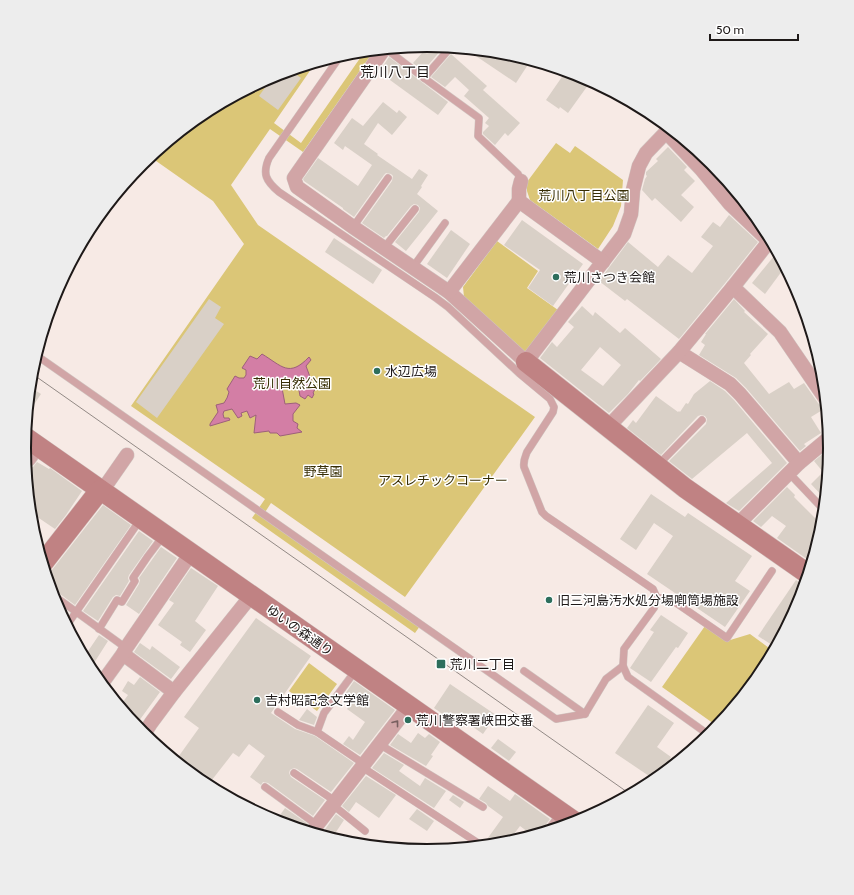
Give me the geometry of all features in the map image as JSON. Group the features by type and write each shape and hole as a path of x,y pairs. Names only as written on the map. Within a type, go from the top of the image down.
{"street":[{"path":"381,54 294,178 297,187 449,292 526,362 657,466 737,525 803,571"},
{"path":"526,362 624,234 631,214 633,190 639,166 646,153 666,132"},
{"path":"677,141 730,204 757,228"},
{"path":"449,292 519,201 519,189 521,182"},
{"path":"519,201 603,262"},
{"path":"608,427 679,352 767,244"},
{"path":"733,287 780,332 819,389"},
{"path":"679,352 730,384 740,394 794,468"},
{"name":"ゆいの森通り","path":"33,442 568,817"},
{"path":"737,525 794,468 823,443"},
{"path":"47,558 101,491 127,455"},
{"path":"105,678 192,553"},
{"path":"148,728 174,692 251,596"},
{"path":"124,651 174,692"},
{"path":"316,827 409,706"}],"lane":[{"path":"424,78 447,52"},
{"path":"391,53 479,118 478,136 518,174 521,182"},
{"path":"335,63 269,158 265,169 265,174 268,180 279,192 448,307 520,374 550,399 554,412 527,452 523,463 542,512 653,589 657,598 654,608 624,649 623,666 628,677 704,731"},
{"path":"353,227 388,178"},
{"path":"384,248 415,209"},
{"path":"413,267 444,223"},
{"path":"41,359 556,719 585,714 606,679 623,666"},
{"path":"657,466 702,420"},
{"path":"31,458 33,442"},
{"path":"794,468 819,503"},
{"path":"71,620 141,518"},
{"path":"99,629 117,600 122,602 134,580 133,578 164,534"},
{"path":"657,598 669,598 727,638 772,571"},
{"path":"62,602 99,629 124,651"},
{"path":"317,732 324,713 356,669"},
{"path":"524,671 585,714"},
{"path":"278,712 298,725 317,732 474,841"},
{"path":"379,744 483,807"},
{"path":"294,772 334,803 365,831"},
{"path":"265,787 311,825"}],"green space":[{"name":"荒川自然公園","path":"370,56 303,152 270,129 231,185 258,225 535,417 405,597 271,503 262,517 420,626 415,633 252,518 265,499 131,406 244,244 213,201 155,160 186,133 229,105 252,92 275,82 311,70 274,123 301,143 361,57"},
{"name":"荒川八丁目公園","path":"556,143 570,153 575,146 623,180 621,206 613,226 598,249 530,200 527,191 527,182"},
{"path":"497,241 538,271 527,288 558,310 529,351 522,352 464,297 463,287"},
{"path":"705,626 727,641 750,634 769,648 741,689 712,723 662,687"},
{"path":"309,663 337,684 317,711 289,691"}],"shaded area":[{"path":"262,354 280,366 286,368 296,367 309,357 311,360 306,366 313,385 316,387 312,398 308,395 305,399 300,396 298,385 282,388 285,404 296,403 300,405 293,414 293,421 298,424 297,428 302,432 280,436 277,433 270,433 269,431 254,433 256,415 250,418 247,411 241,413 242,416 238,418 232,409 224,411 223,414 224,418 229,418 230,420 210,426 218,412 216,405 224,403 229,392 227,389 235,376 244,378 246,375 246,370 242,368 250,356 257,359"}],"building":[{"path":"421,52 439,52 423,71 413,63 422,53"},
{"path":"451,54 487,86 483,90 520,123 508,136 505,133 495,145 483,134 489,126 485,123 489,118 464,96 469,90 455,77 445,87 431,77"},
{"path":"473,54 528,65 516,83"},
{"path":"389,57 448,102 438,115 379,72"},
{"path":"296,74 301,78 278,110 259,96 266,86 275,82"},
{"path":"563,76 588,86 568,113 546,100"},
{"path":"383,102 397,113 399,110 407,117 392,135 378,123 364,144 378,154 377,155 412,179 419,169 428,175 417,194 438,211 406,251 395,242 419,212 420,208 418,205 414,204 411,206 384,238 362,223 392,181 393,176 391,174 386,173 384,175 354,217 303,179 318,158 358,186 372,165 345,146 343,150 334,143 352,118 363,126"},
{"path":"668,147 687,167 684,170 695,181 681,195 694,207 681,222 655,198 652,201 642,190 647,176 646,172 658,161 656,159"},
{"path":"729,215 758,242 679,339 627,299 625,301 599,281 628,242 658,267 668,255 692,273 713,246 701,237 713,222 720,227"},
{"path":"522,220 583,264 553,306 528,288 540,270 504,245"},
{"path":"451,230 470,244 447,278 427,264"},
{"path":"334,238 382,270 373,284 325,252"},
{"path":"774,257 782,271 765,294 752,283"},
{"path":"209,299 221,307 215,318 224,324 157,418 136,402"},
{"path":"734,299 745,311 744,312 768,334 744,363 769,394 789,382 794,389 804,383 821,406 821,411 811,417 821,433 804,444 806,446 800,451 736,378 699,355 705,345 701,342 705,334"},
{"path":"582,306 593,316 595,312 620,333 625,328 661,359 640,381 639,380 628,394 609,413 540,358 552,342 557,347 574,327 568,322","holes":["600,347 621,365 603,386 581,370"]},
{"path":"710,381 725,391 734,400 787,463 739,511 726,503 772,463 747,433 692,479 669,461 706,424 707,419 705,416 698,416 661,455 627,428 633,420 636,423 656,396 680,412 686,403 688,404 694,394"},
{"path":"35,390 41,394 33,406"},
{"path":"823,454 822,471 814,461"},
{"path":"37,462 49,469 50,468 82,491 55,529 37,517 34,499 32,467"},
{"path":"822,473 820,494 811,484"},
{"path":"787,487 795,495 794,497 816,519 807,559 777,538 786,526 772,516 761,527 753,521"},
{"path":"651,494 685,517 688,513 752,556 735,581 750,591 725,627 647,574 673,536 654,523 636,550 620,539"},
{"path":"103,505 131,525 75,605 59,593 51,571"},
{"path":"139,531 153,541 129,575 129,581 120,596 116,595 113,597 98,621 83,611"},
{"path":"161,547 177,558 139,614 126,605 139,584 139,578"},
{"path":"191,568 218,586 195,621 206,630 190,652 180,645 182,642 158,625 174,603 169,600"},
{"path":"796,580 799,582 793,599 771,644 758,636"},
{"path":"661,615 688,633 651,682 630,668 654,632 650,630"},
{"path":"256,618 311,656 271,713 295,729 315,736 354,763 331,792 297,769 294,768 290,770 289,773 291,777 325,800 313,816 268,783 263,782 261,785 250,777 265,756 249,744 239,757 233,753 212,780 186,762 179,756 199,728 184,717"},
{"path":"99,635 108,641 94,662 88,651"},
{"path":"140,643 150,650 152,646 180,667 171,679 134,652"},
{"path":"140,677 160,692 140,720 123,702 128,695 122,691 128,681 134,685"},
{"path":"354,681 395,710 360,755 343,744 349,736 353,740 365,722 347,709 353,700 345,694"},
{"path":"450,684 496,715 483,734 466,722 462,728 434,708"},
{"path":"648,705 674,723 657,747 671,757 668,762 649,776 615,753"},
{"path":"307,709 317,717 314,725 299,720"},
{"path":"418,733 425,738 429,734 440,742 431,755 433,756 426,766 390,745 398,734 411,743"},
{"path":"498,739 516,752 509,761 491,748"},
{"path":"384,753 404,765 399,771 420,786 425,778 446,791 434,808 372,768"},
{"path":"366,776 396,795 379,818 356,802 349,812 342,806"},
{"path":"488,786 510,801 515,794 550,819 546,825 529,830 526,831 520,826 514,834 487,839 503,817 479,799"},
{"path":"453,795 464,802 460,808 449,800"},
{"path":"285,808 308,824 300,822 280,815"},
{"path":"417,809 434,821 427,831 409,819"},
{"path":"336,814 344,820 336,833 325,830"}],"tram line":[{"path":"38,378 625,790"}],"place":[{"name":"荒川さつき会館","path":"556,277"},
{"name":"水辺広場","path":"377,371"},
{"name":"旧三河島汚水処分場喞筒場施設","path":"549,600"},
{"name":"荒川二丁目","path":"441,664"},
{"name":"吉村昭記念文学館","path":"257,700"},
{"name":"荒川警察署峡田交番","path":"408,720"}],"district":[{"name":"荒川八丁目","path":"395,72"}],"park label":[{"name":"野草園","path":"323,471"},
{"name":"アスレチックコーナー","path":"443,480"}]}
